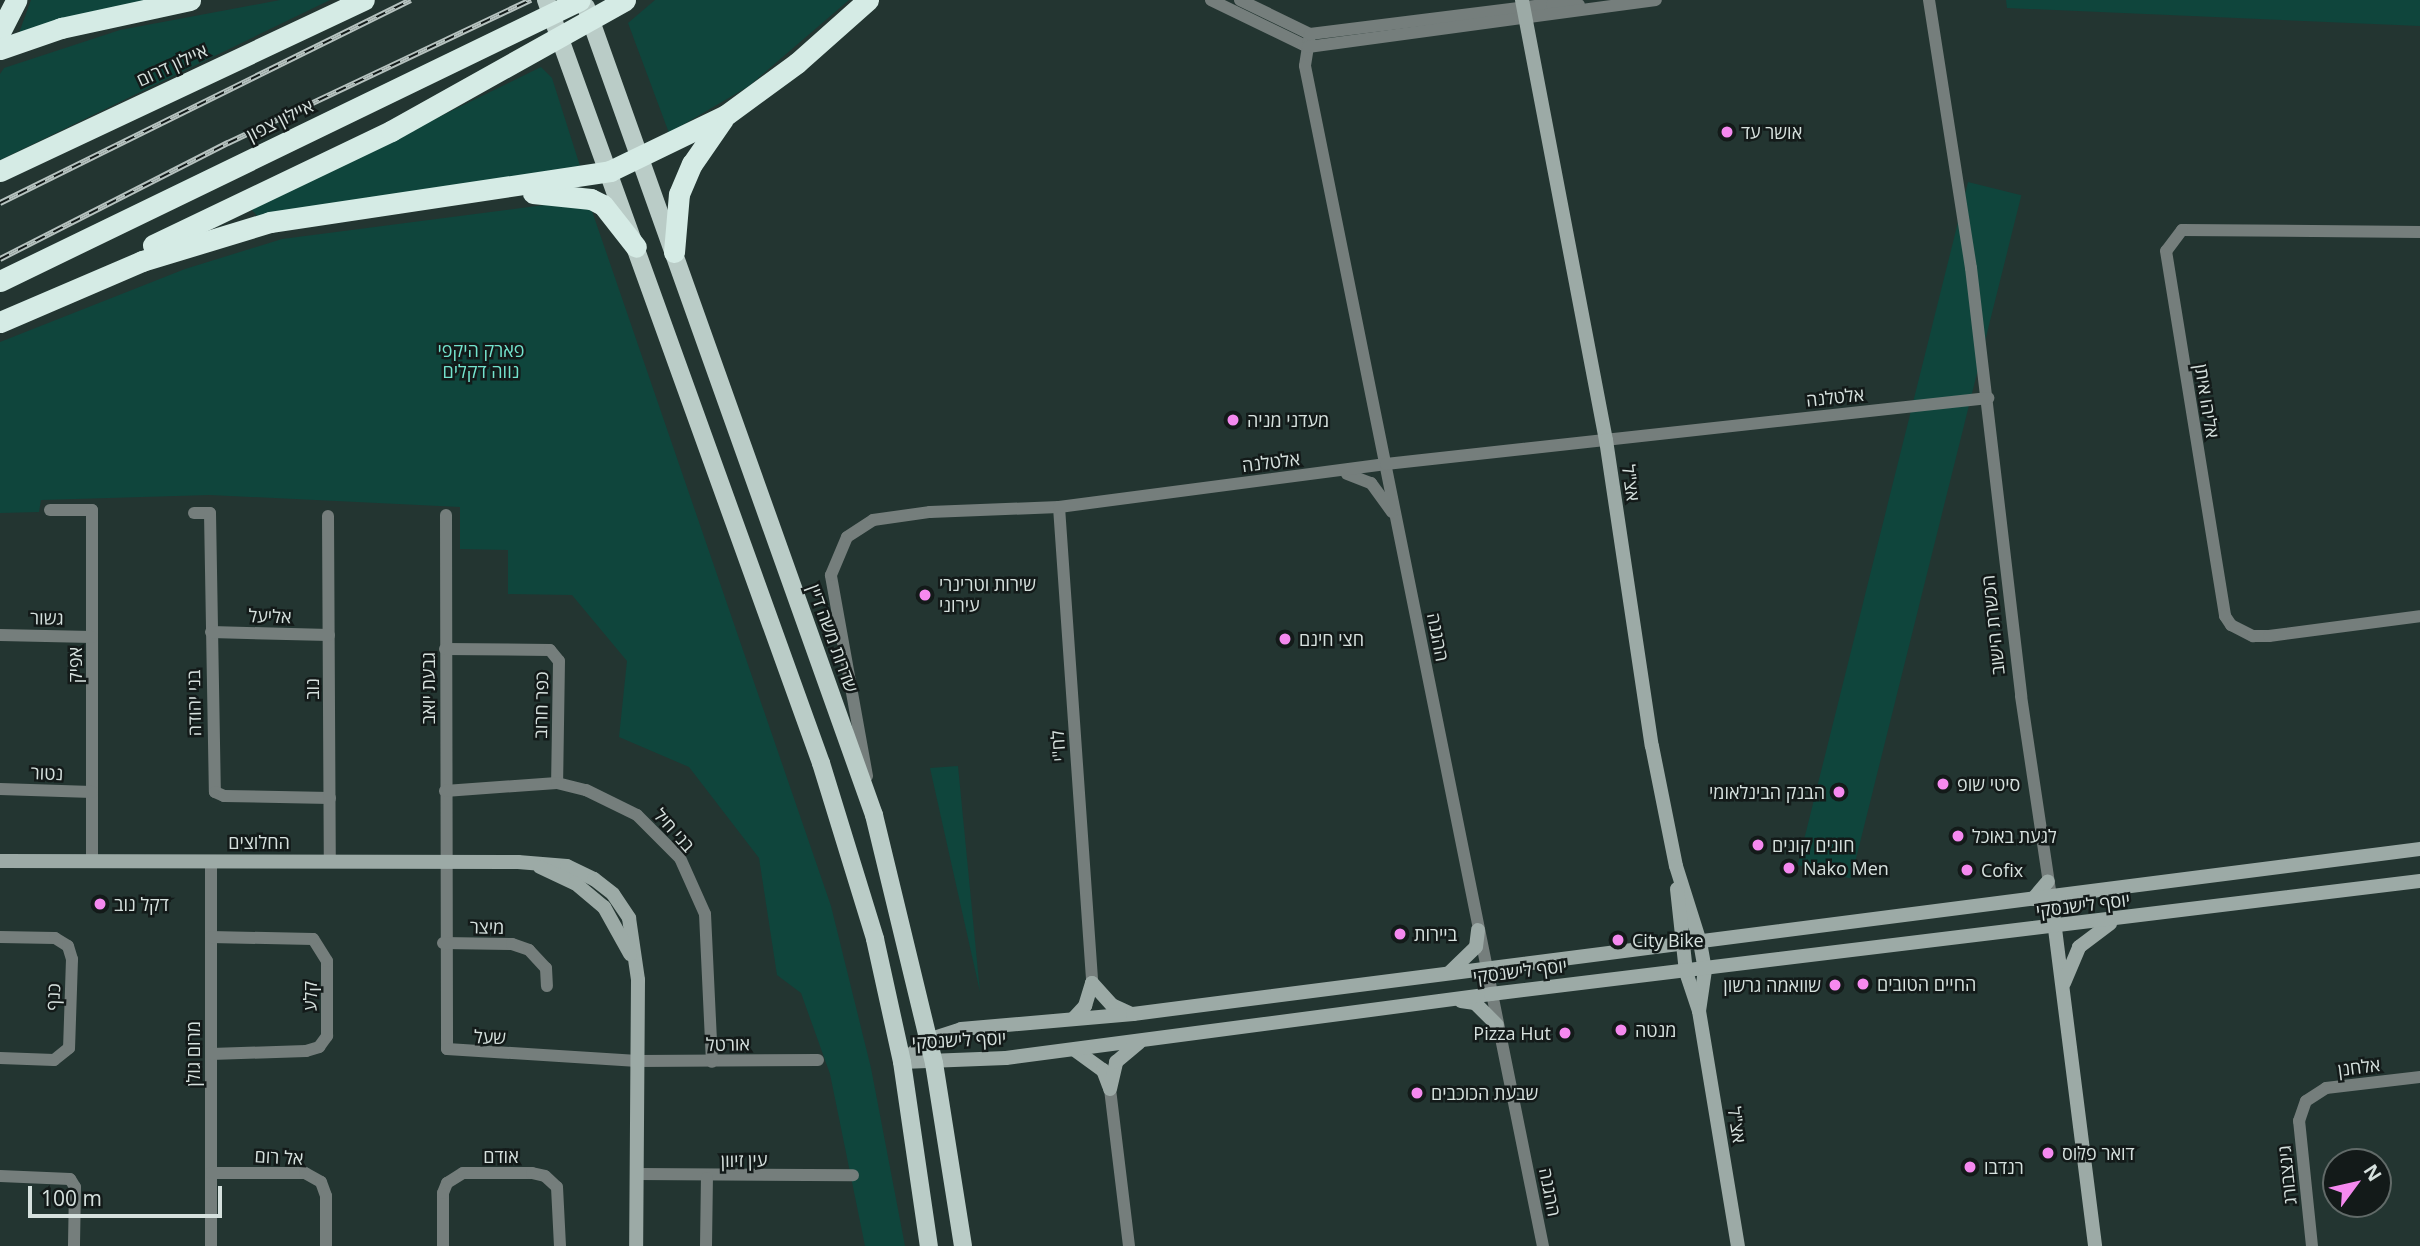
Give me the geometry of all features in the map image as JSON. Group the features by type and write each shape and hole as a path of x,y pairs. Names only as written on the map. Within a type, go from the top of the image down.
{"highway":[{"path":"0,32 16,0"},
{"path":"0,49 61,28 190,0"},
{"name":"איילון דרום","path":"0,171 364,0"},
{"name":"איילון צפון","path":"0,281 582,0"},
{"path":"0,321 391,131 625,0"},
{"path":"0,321 142,261 226,233 322,212 610,172 726,115 797,63 869,0"},
{"path":"674,251 679,194 692,164 726,115"},
{"path":"468,191 591,199 603,205 636,247"}],"main road":[{"path":"546,0 821,763 875,939 902,1062 929,1246"},
{"name":"שדרות משה דיין","path":"582,0 642,158 874,815 934,1063 963,1246"},
{"name":"אצ\"ל","path":"1528,9 1542,107 1606,440 1631,623 1676,866 1681,946 1686,972 1699,1011 1738,1246"},
{"name":"יוסף לישנסקי","path":"902,1062 929,1040 961,1029 1133,1014 1443,976 2420,849"},
{"name":"החלוצים","path":"0,861 518,862 563,877 604,907 624,940 638,980 636,1246"},
{"name":"אצ\"ל","path":"1676,866 1700,942 1705,970 1699,1011"},
{"path":"2033,899 2048,881"},
{"name":"יוסף לישנסקי","path":"902,1062 934,1063 1075,1050 1491,994 2055,928 2420,881"},
{"name":"הכשרת הישוב","path":"2050,897 2095,1246"},
{"path":"2062,988 2079,947 2117,920"},
{"path":"1443,976 1466,960 1476,947 1478,930"},
{"path":"1091,983 1112,1005 1133,1014"},
{"path":"1073,1019 1085,1006 1091,983"},
{"path":"1453,999 1475,1003 1497,1025"},
{"path":"1110,1089 1116,1062 1142,1041"},
{"path":"1075,1050 1102,1070 1110,1089"}],"street":[{"path":"1211,0 1308,47 1528,9"},
{"path":"1240,0 1310,34 1528,9 1656,0"},
{"name":"הכשרת הישוב","path":"1929,0 1988,398 2021,696 2050,897"},
{"name":"ההגנה","path":"1310,34 1305,66 1543,1246"},
{"name":"אליהו איתן","path":"2420,232 2182,230 2165,251 2225,616 2239,631 2253,636 2420,616"},
{"name":"אלטלנה","path":"874,815 831,575 837,554 858,528 887,516 1059,507 1386,464 1988,398"},
{"path":"1333,471 1360,476 1371,483 1398,524"},
{"name":"לח\"י","path":"1059,507 1091,983"},
{"name":"אפיק","path":"51,510 92,510 92,861"},
{"name":"בני יהודה","path":"194,513 210,513 215,792 224,796 330,798"},
{"name":"גבעת יואב","path":"444,862 446,514"},
{"name":"נוב","path":"328,516 330,862"},
{"name":"אליעל","path":"211,632 329,635"},
{"name":"גשור","path":"0,635 92,637"},
{"name":"כפר חרוב","path":"445,649 550,650 559,661 557,783"},
{"name":"בני חיל","path":"445,790 557,783 586,790 637,815 680,858 705,915 712,1062"},
{"name":"נטור","path":"0,789 92,792"},
{"name":"מרום גולן","path":"211,861 211,1246"},
{"name":"שעל","path":"444,862 444,1043 453,1053 638,1061"},
{"name":"כנף","path":"0,937 55,938 68,946 72,959 69,1048 54,1059 0,1058"},
{"name":"קלע","path":"211,937 313,939 327,961 327,1036 320,1047 306,1051 211,1054"},
{"name":"מיצר","path":"443,943 512,944 528,950 546,968 547,986"},
{"name":"אורטל","path":"638,1061 818,1060"},
{"name":"אלחנן","path":"2306,1101 2326,1088 2420,1077"},
{"path":"1110,1089 1129,1246"},
{"name":"גינצבורג","path":"2306,1101 2299,1121 2312,1246"},
{"name":"אל רום","path":"211,1173 306,1173 321,1182 326,1196 326,1246"},
{"name":"אודם","path":"443,1246 443,1193 447,1183 463,1173 545,1175 557,1187 561,1246"},
{"name":"עין זיוון","path":"637,1174 707,1178 853,1175"},
{"path":"0,1176 70,1179 75,1187 74,1246"},
{"path":"706,1246 707,1178"}],"green space":[{"path":"31,0 151,0 19,33"},
{"path":"280,0 330,0 0,160 0,74 4,68 120,30"},
{"path":"655,0 849,0 749,86 669,133 628,23"},
{"path":"2006,0 2420,0 2420,26 2007,8"},
{"path":"541,67 552,78 580,166 257,216 251,209"},
{"path":"1968,182 2021,195 1851,878 1798,865"},
{"name":"פארק היקפי נווה דקלים","path":"568,202 592,211 831,906 871,1068 905,1246 865,1246 830,1074 801,993 777,975 759,858 689,767 619,737 627,661 572,595 508,594 508,550 460,549 460,507 210,495 41,500 39,512 0,513 0,342 185,269 282,239"},
{"path":"958,766 980,992 930,768"}],"railway":[{"path":"0,203 411,0"},
{"path":"0,259 228,143 531,0"}],"place":[{"name":"אושר עד","path":"1727,132"},
{"name":"מעדני מניה","path":"1233,420"},
{"name":"שירות וטרינרי עירוני","path":"925,595"},
{"name":"חצי חינם","path":"1285,639"},
{"name":"סיטי שופ","path":"1943,784"},
{"name":"הבנק הבינלאומי","path":"1839,792"},
{"name":"לגעת באוכל","path":"1958,836"},
{"name":"חונים קונים","path":"1758,845"},
{"name":"Nako Men","path":"1789,868"},
{"name":"Cofix","path":"1967,870"},
{"name":"דקל נוב","path":"100,904"},
{"name":"ביירות","path":"1400,934"},
{"name":"City Bike","path":"1618,940"},
{"name":"החיים הטובים","path":"1863,984"},
{"name":"שוואמה גרשון","path":"1835,985"},
{"name":"מנטה","path":"1621,1030"},
{"name":"Pizza Hut","path":"1565,1033"},
{"name":"שבעת הכוכבים","path":"1417,1093"},
{"name":"דואר פלוס","path":"2048,1153"},
{"name":"רנדבו","path":"1970,1167"}]}
